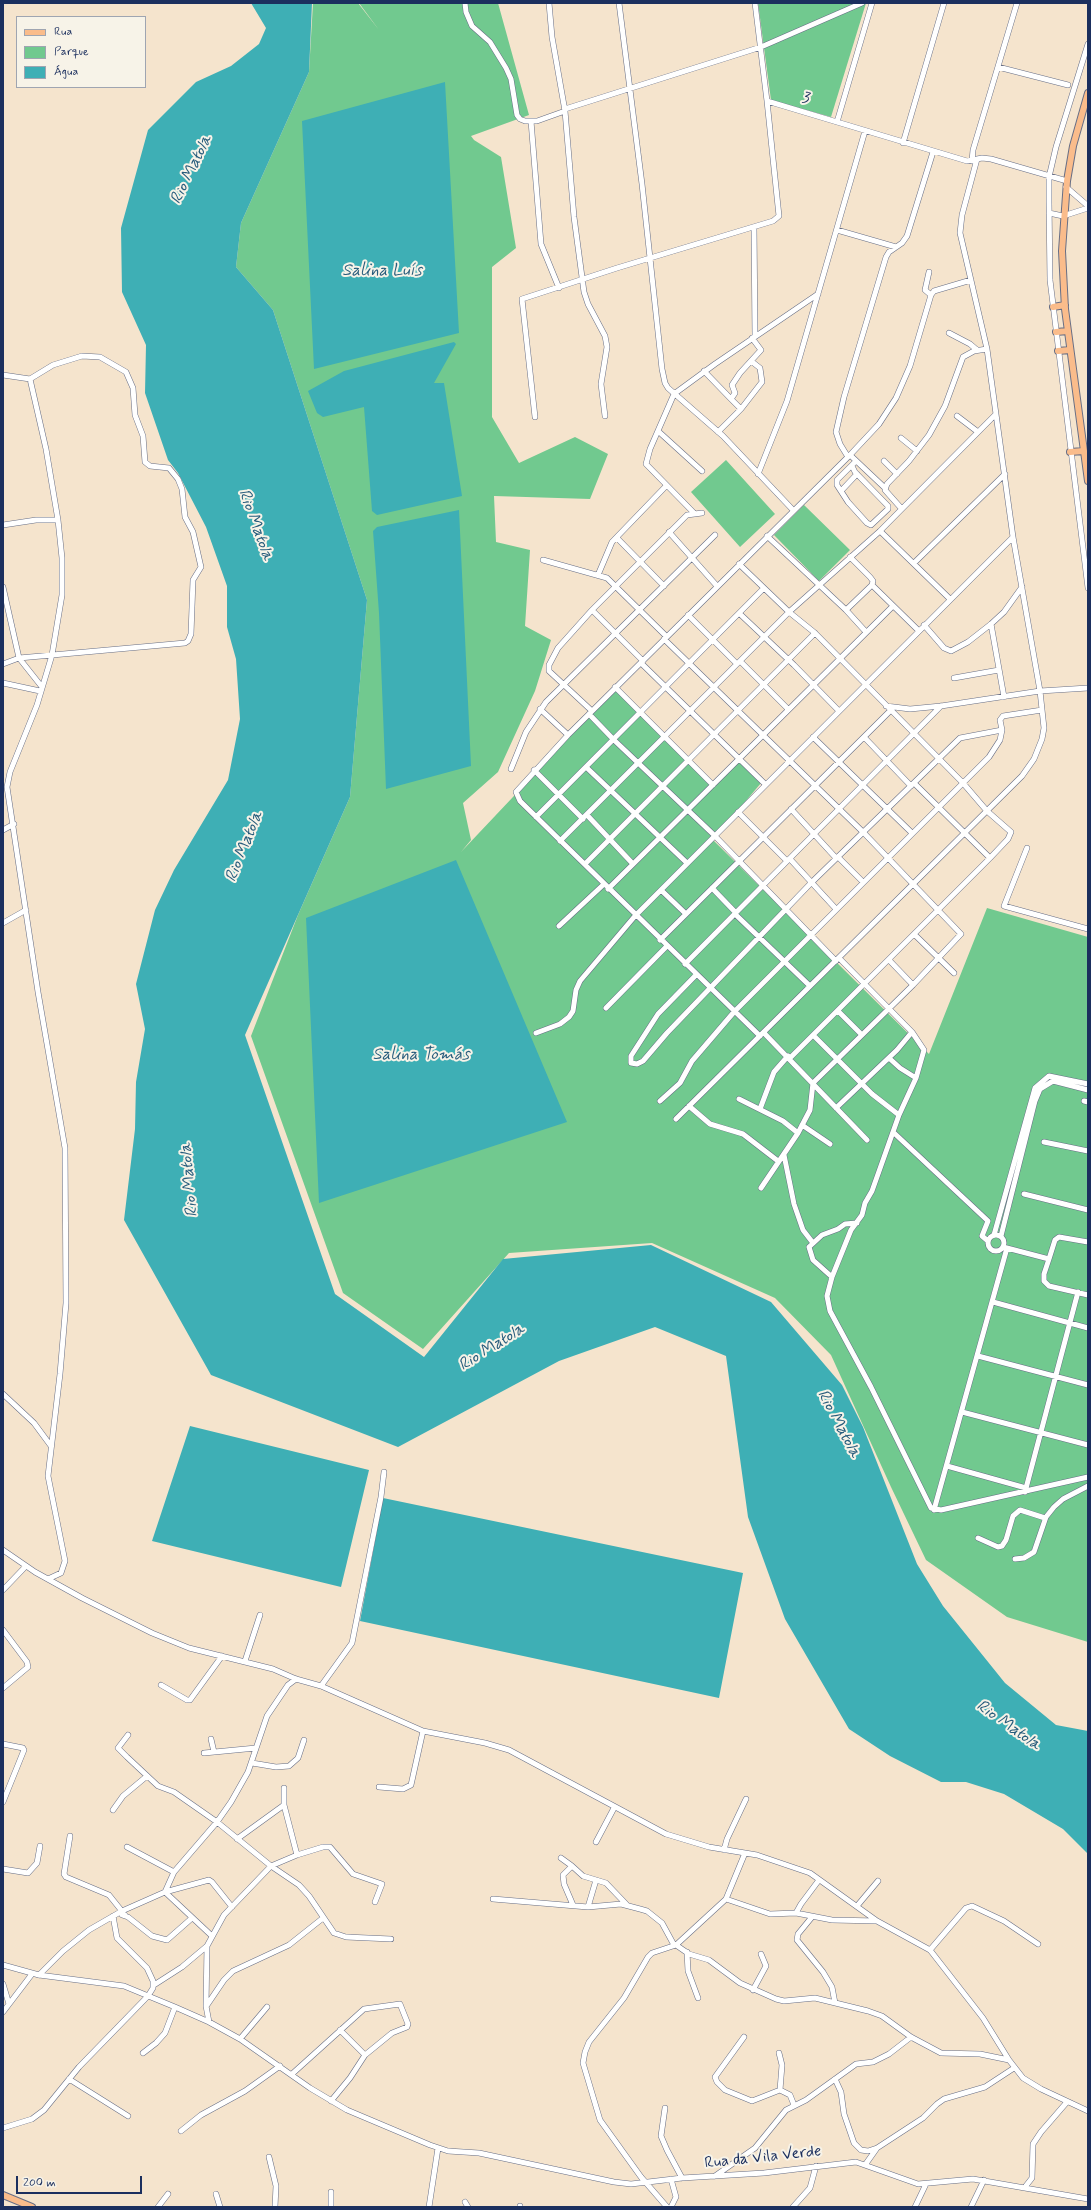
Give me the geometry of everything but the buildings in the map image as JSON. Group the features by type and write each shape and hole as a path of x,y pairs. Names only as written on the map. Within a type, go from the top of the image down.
{"main road":[{"path":"1088,94 1073,146 1066,184 1062,251 1065,305 1070,350 1088,481"},
{"path":"1053,307 1065,305"},
{"path":"1056,332 1068,331"},
{"path":"1058,351 1070,350"},
{"path":"1070,452 1084,450"},
{"path":"3,2195 32,2207"}],"street":[{"path":"465,3 466,12 472,26 490,42 506,68 511,79 517,115 525,121 542,120 565,110 629,88 761,47 862,3"},
{"path":"549,3 552,37 565,110 574,217 583,279 588,304 601,328 607,347 601,378 605,416"},
{"path":"618,3 650,258 662,370 665,383 674,394 718,432 793,510"},
{"path":"535,417 522,299 773,221 778,216 767,101 755,3"},
{"path":"837,122 872,3"},
{"path":"903,143 944,3"},
{"path":"676,1119 1022,776 1034,759 1042,739 1042,710 1040,691 1014,537 995,414 987,349 962,244 960,225 975,160 973,150 1017,3"},
{"path":"1088,44 1058,139 1049,176 1050,280 1070,452 1088,588"},
{"path":"998,67 1068,85"},
{"name":"3","path":"767,101 933,152 975,160 992,159 1049,176 1066,184"},
{"path":"531,121 541,244 559,288"},
{"path":"758,474 787,401 865,131"},
{"path":"901,508 885,488 849,456 840,444 836,426 886,257 889,252 907,236 933,152"},
{"path":"1049,213 1063,216 1088,207 1066,184"},
{"path":"731,398 735,393 732,385 740,373 761,350 754,337 754,227"},
{"path":"837,230 896,247"},
{"path":"929,272 925,290 930,295"},
{"path":"868,1140 789,1057 734,1012 603,885 585,864 520,801 516,792 534,770 615,687 849,456 879,424 896,398 910,366 930,295 934,290 971,280"},
{"path":"694,513 646,464 674,394 704,371 818,294"},
{"path":"949,334 970,344 976,350"},
{"path":"885,488 917,451 945,406 963,358 976,350 987,349"},
{"path":"3,375 30,379 53,364 69,359 91,356 109,361 126,372 133,388 136,415 143,436 145,462 150,466 169,468 178,479 182,489 185,517 193,532 201,562 200,570 193,580 191,634 188,641 166,646 19,658 3,664"},
{"path":"718,432 741,409 762,382 760,368 751,361"},
{"path":"704,371 741,409"},
{"path":"30,379 46,449 58,520 62,558 62,595 52,655 34,716 8,781 26,910 66,1154 66,1303 49,1484 65,1561 61,1573 48,1579"},
{"path":"560,841 789,612 880,531 995,414"},
{"path":"957,416 978,432"},
{"path":"658,431 702,471"},
{"path":"901,438 917,451"},
{"path":"852,466 857,474 888,506 888,508 873,524 868,524 841,490 837,481 856,461"},
{"path":"884,461 897,474"},
{"path":"841,490 857,474"},
{"path":"914,563 1005,474"},
{"path":"598,575 610,545 617,538 619,533 666,486"},
{"path":"702,513 686,515 566,637 549,665 550,672 564,683 614,740 714,835 810,935 838,959 912,1032 924,1050 916,1078 893,1132 872,1190 857,1223 852,1230 832,1276 827,1296 830,1310 871,1387 927,1503 934,1510"},
{"path":"3,525 36,520 58,520"},
{"path":"880,531 950,599"},
{"path":"669,532 691,559 717,586"},
{"path":"511,769 526,732 540,709 564,683 715,535"},
{"path":"767,536 846,610 866,632"},
{"path":"536,1033 560,1024 569,1017 573,1011 576,990 580,981 635,916 950,599 1014,537"},
{"path":"617,538 664,586"},
{"path":"850,557 870,577 873,581 872,585 919,631"},
{"path":"543,560 607,578 616,586 640,609 689,664 840,809 961,934 939,958 813,1082 812,1105 798,1133 761,1188"},
{"path":"739,564 789,612 815,633 963,783 987,811 1011,832 1008,839 990,858 838,1011 789,1057 770,1080 760,1110"},
{"path":"846,610 872,585"},
{"path":"3,587 19,658 41,689"},
{"path":"924,625 944,648 951,651 968,642 991,624 1007,608 1022,587"},
{"path":"536,817 740,614 764,588"},
{"path":"608,889 813,683 840,659 893,606"},
{"path":"592,610 616,633 666,688 765,784"},
{"path":"740,614 813,683 839,711"},
{"path":"688,615 713,640 788,708"},
{"path":"991,624 1004,697"},
{"path":"585,864 636,815 815,633"},
{"path":"954,678 999,670"},
{"path":"3,684 41,689"},
{"path":"615,687 713,785"},
{"path":"886,706 910,709 941,706 1040,691 1088,688"},
{"path":"685,964 914,735 941,706"},
{"path":"540,709 568,735"},
{"path":"660,940 891,710"},
{"path":"660,1101 680,1083 692,1062 734,1012 963,783 998,744 1002,730 1000,720 1003,716 1042,710"},
{"path":"696,975 658,1014 631,1056 631,1063 637,1064 643,1061 709,988 811,883 962,736 1002,730"},
{"path":"813,737 912,833"},
{"path":"864,737 990,858"},
{"path":"586,767 687,863"},
{"path":"534,770 559,795 610,840 633,864"},
{"path":"791,809 813,835 863,882"},
{"path":"738,812 836,909"},
{"path":"3,830 14,824"},
{"path":"1027,848 1004,906 1088,929"},
{"path":"559,926 603,885"},
{"path":"712,888 736,914 810,986"},
{"path":"661,890 686,914"},
{"path":"3,923 26,910"},
{"path":"914,935 954,973"},
{"path":"606,1008 667,946"},
{"path":"889,960 913,984"},
{"path":"838,1011 862,1035"},
{"path":"836,1108 889,1058 912,1032"},
{"path":"813,1034 861,1083 888,1108 900,1115"},
{"path":"889,1058 900,1068 916,1078"},
{"path":"988,1241 994,1235 1035,1088 1049,1076 1058,1076 1088,1084"},
{"path":"934,1510 993,1302 1005,1248 1004,1240 1001,1236 1035,1101 1040,1089 1053,1081 1088,1090"},
{"path":"739,1099 790,1126 798,1133"},
{"path":"689,1106 710,1124 743,1134 778,1161"},
{"path":"802,1125 830,1144"},
{"path":"893,1132 988,1221 982,1236 988,1241 988,1246 992,1250 997,1251 1005,1248 1049,1259"},
{"path":"1044,1142 1088,1151"},
{"path":"784,1155 794,1204 803,1230 813,1243"},
{"path":"1024,1194 1088,1210"},
{"path":"832,1276 811,1257 809,1249 822,1235 838,1229 845,1224 857,1223"},
{"path":"994,1235 1001,1236"},
{"path":"1088,1242 1059,1237 1055,1240 1044,1274 1044,1281 1048,1286 1088,1295"},
{"path":"1025,1490 1078,1292"},
{"path":"993,1302 1088,1328"},
{"path":"978,1356 1088,1384"},
{"path":"3,1394 34,1423 52,1446"},
{"path":"962,1412 1088,1445"},
{"path":"947,1466 1025,1490"},
{"path":"321,1686 352,1643 382,1497 384,1472"},
{"path":"934,1510 972,1504 1025,1490 1088,1477"},
{"path":"1015,1559 1024,1558 1034,1552 1045,1518 1063,1499 1088,1486"},
{"path":"978,1538 998,1547 1002,1546 1006,1540 1013,1516 1020,1510 1045,1518"},
{"path":"3,1550 26,1566 82,1598 152,1633 189,1648 245,1661 321,1686 423,1731 485,1743 509,1750 584,1789 614,1808 666,1834 724,1850 745,1853 788,1864 810,1873 877,1921 930,1950 984,2018 1014,2068 1032,2084 1088,2111"},
{"path":"3,1590 26,1566"},
{"path":"245,1661 260,1615"},
{"path":"3,1630 28,1665 28,1667 3,1687"},
{"path":"161,1685 187,1700 190,1700 222,1656"},
{"path":"286,1674 288,1684"},
{"path":"164,1892 174,1872 217,1822 241,1784 252,1763 267,1716 288,1684 296,1679"},
{"path":"379,1787 403,1789 411,1785 423,1731"},
{"path":"128,1735 119,1747 119,1750 163,1789 174,1792 217,1822 271,1866 304,1890 330,1929 339,1936 391,1939"},
{"path":"211,1739 214,1752"},
{"path":"252,1763 276,1768 289,1766 298,1758 304,1740"},
{"path":"3,1744 23,1748 24,1750 3,1802"},
{"path":"204,1753 256,1748"},
{"path":"113,1810 123,1796 147,1776"},
{"path":"284,1788 284,1805 298,1855"},
{"path":"724,1850 726,1839 746,1799"},
{"path":"237,1839 284,1805"},
{"path":"596,1842 614,1808"},
{"path":"70,1836 64,1874 66,1877 109,1896 119,1914 152,1936 167,1940 192,1918"},
{"path":"3,1869 28,1873 38,1863 40,1846"},
{"path":"127,1846 174,1872"},
{"path":"3,2128 32,2119 40,2114 69,2079 148,1996 154,1985 182,1967 207,1946 220,1920 271,1866 298,1855 324,1847 330,1847 353,1874 382,1884 375,1902"},
{"path":"667,2207 646,2183 600,2120 583,2063 585,2052 589,2042 624,1998 648,1957 652,1953 675,1945 726,1899 745,1853"},
{"path":"561,1858 583,1876 606,1883 628,1906"},
{"path":"572,1866 563,1875 564,1884 573,1905"},
{"path":"39,1975 76,1940 119,1914 164,1892 209,1880 232,1907"},
{"path":"588,1906 596,1880"},
{"path":"796,1913 819,1880"},
{"path":"857,1906 878,1881"},
{"path":"164,1892 212,1936"},
{"path":"493,1899 600,1907 615,1904 648,1911 662,1923 675,1945 687,1952 709,1960 740,1983 753,1990 784,2001 815,1998 882,2016 911,2037 941,2053 980,2054 1009,2060"},
{"path":"726,1899 770,1914 796,1913 832,1920 877,1921"},
{"path":"930,1950 966,1908 972,1906 1004,1921 1038,1944"},
{"path":"119,1914 117,1938 144,1964 150,1973 154,1985"},
{"path":"812,1917 798,1934 797,1940 823,1972 834,1993 835,2003"},
{"path":"206,2006 224,1980 233,1971 289,1945 323,1918"},
{"path":"207,1946 206,2006 209,2022"},
{"path":"687,1952 688,1971 698,1998"},
{"path":"753,1990 766,1966 761,1954"},
{"name":"Rua da Vila Verde","path":"3,1965 32,1974 117,1985 148,1996 209,2022 240,2038 331,2101 353,2113 438,2148 484,2154 614,2182 646,2183 671,2179 713,2177 847,2162 865,2164 904,2180 926,2184 962,2179 984,2180 1064,2196 1088,2199"},
{"path":"3,2012 32,1974"},
{"path":"3,1984 9,2004"},
{"path":"292,2074 365,2008 398,2003 401,2005 408,2024 407,2027 392,2033 365,2055 359,2061 350,2078 331,2101"},
{"path":"240,2038 267,2007"},
{"path":"143,2053 156,2043 165,2033 175,2008"},
{"path":"340,2030 365,2055"},
{"path":"744,2037 715,2077 717,2082 726,2090 752,2101 780,2090 790,2095 794,2106"},
{"path":"713,2177 755,2148 764,2139 776,2120 786,2110 806,2100 861,2062 880,2060 911,2037"},
{"path":"779,2053 782,2065 780,2090"},
{"path":"181,2130 201,2115 245,2091 280,2066"},
{"path":"835,2079 841,2092 844,2114 854,2143 861,2150 868,2151 877,2148 923,2118 944,2099 985,2087 1014,2068"},
{"path":"69,2079 128,2116"},
{"path":"1025,2187 1032,2178 1034,2144 1041,2132 1067,2102"},
{"path":"665,2108 662,2136 667,2150 682,2178"},
{"path":"429,2207 438,2148"},
{"path":"865,2164 877,2148"},
{"path":"269,2157 276,2186 275,2207"},
{"path":"793,2207 810,2188 816,2166"},
{"path":"671,2179 676,2197 671,2207"},
{"path":"971,2207 984,2180"},
{"path":"915,2207 926,2184"},
{"path":"331,2192 331,2207"},
{"path":"158,2207 168,2194"},
{"path":"216,2194 220,2207"}],"green space":[{"path":"313,3 358,3 379,30 359,3 498,3 529,115 471,136 474,140 501,157 516,248 492,267 492,417 519,463 575,437 608,454 590,499 494,496 496,542 530,550 525,626 551,640 535,691 498,772 463,803 471,840 461,852 615,689 714,783 739,760 761,783 713,840 929,1054 987,908 1088,937 1088,1642 1007,1617 926,1560 831,1355 775,1298 652,1243 509,1253 423,1349 343,1293 251,1036 298,915 350,797 367,600 273,310 236,267 241,223 309,72"},
{"path":"758,3 866,3 831,117 771,100"},
{"path":"726,460 775,514 740,547 691,492"},
{"path":"804,505 850,550 819,581 774,535"}],"water":[{"name":"Rio Matola","path":"251,3 312,3 309,72 241,223 236,267 273,310 367,600 350,797 245,1035 335,1294 424,1357 503,1259 651,1245 771,1302 842,1385 863,1427 917,1564 943,1606 1005,1683 1056,1725 1088,1731 1088,1854 1063,1829 1004,1794 966,1782 941,1782 890,1756 849,1729 785,1619 748,1517 726,1356 655,1327 559,1361 398,1447 211,1375 124,1220 135,1129 136,1082 145,1029 136,984 155,910 174,870 228,780 240,719 236,659 227,627 227,586 206,527 178,473 168,460 145,393 146,345 122,292 121,228 148,130 196,82 231,66 259,44 266,28"},
{"name":"Salina Luís","path":"445,82 459,333 314,369 302,121"},
{"path":"454,342 456,344 434,383 444,383 462,496 377,515 372,511 364,407 323,417 317,413 308,391 344,371"},
{"path":"459,510 471,766 386,789 379,613 373,531 377,527"},
{"name":"Salina Tomás","path":"456,860 567,1122 319,1203 306,918"},
{"path":"190,1426 369,1470 341,1587 152,1541"},
{"path":"383,1498 743,1573 719,1698 360,1621"}]}
